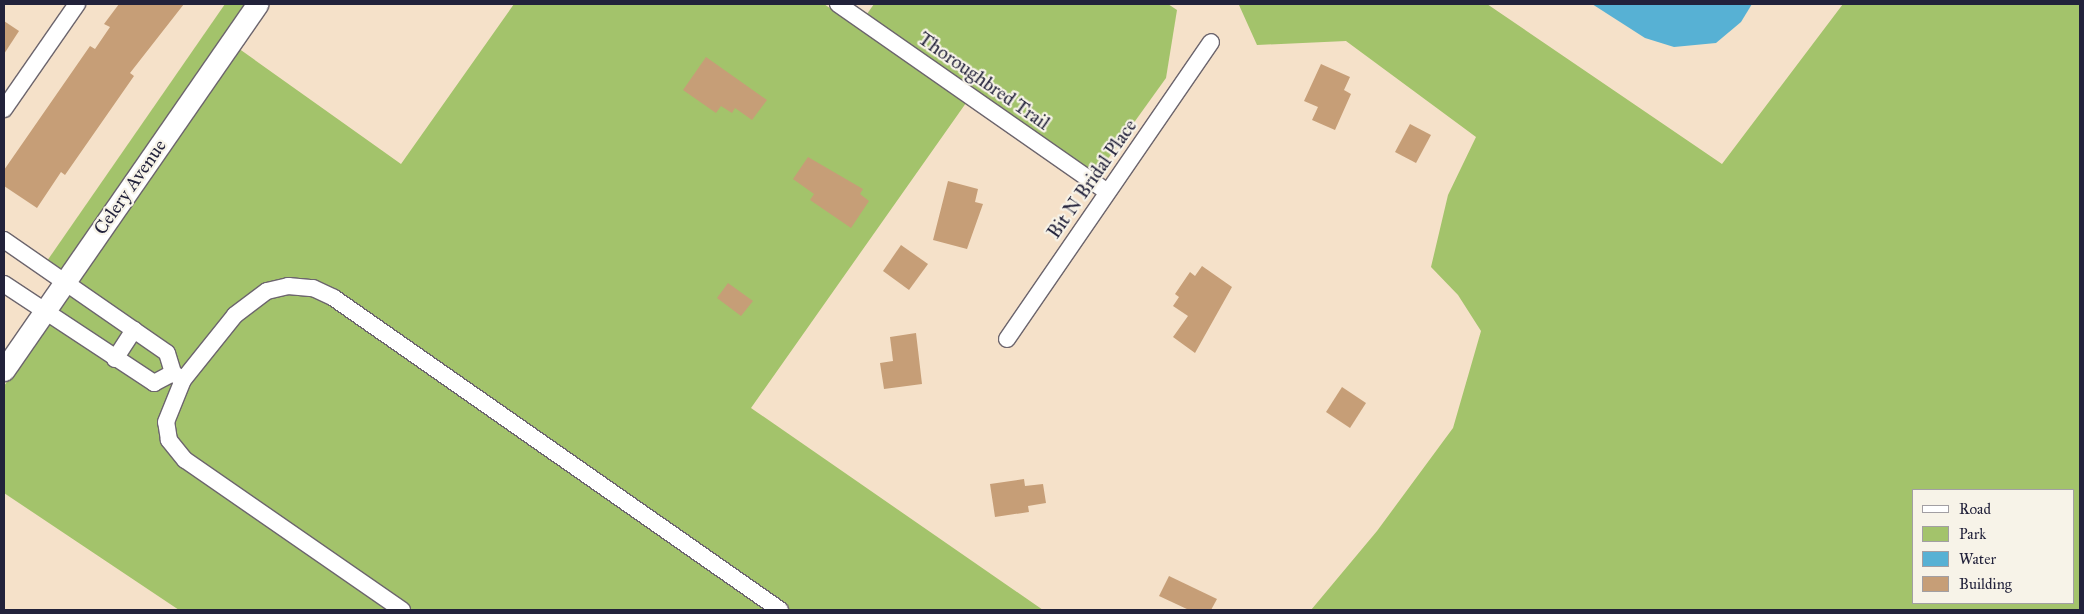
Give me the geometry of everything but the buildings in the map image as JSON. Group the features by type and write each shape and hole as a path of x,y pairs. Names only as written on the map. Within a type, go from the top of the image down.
{"main road":[{"name":"Celery Avenue","path":"4,370 257,4"}],"street":[{"path":"4,109 77,4"},
{"name":"Thoroughbred Trail","path":"838,4 1106,191"},
{"name":"Bit N Bridal Place","path":"1007,339 1106,191 1211,42"},
{"path":"4,240 66,280 167,354 178,377"},
{"path":"4,284 43,313 154,384 178,377"},
{"path":"402,610 185,460 169,440 166,422 178,377 235,315 267,291 313,288 334,298 780,610"},
{"path":"115,359 134,330"}],"green space":[{"path":"225,4 246,4 54,280 47,261"},
{"path":"514,4 824,4 966,103 751,408 1043,610 179,610 4,493 4,386 238,48 401,164"},
{"path":"874,4 1168,4 1177,10 1166,78 1097,174 867,14"},
{"path":"1487,4 1722,164 1843,4 2080,4 2080,610 1311,610 1377,531 1453,428 1481,331 1458,295 1431,267 1448,195 1476,137 1346,41 1257,45 1239,5"}],"water":[{"path":"1592,4 1752,4 1741,22 1716,43 1674,47 1645,38"}]}
